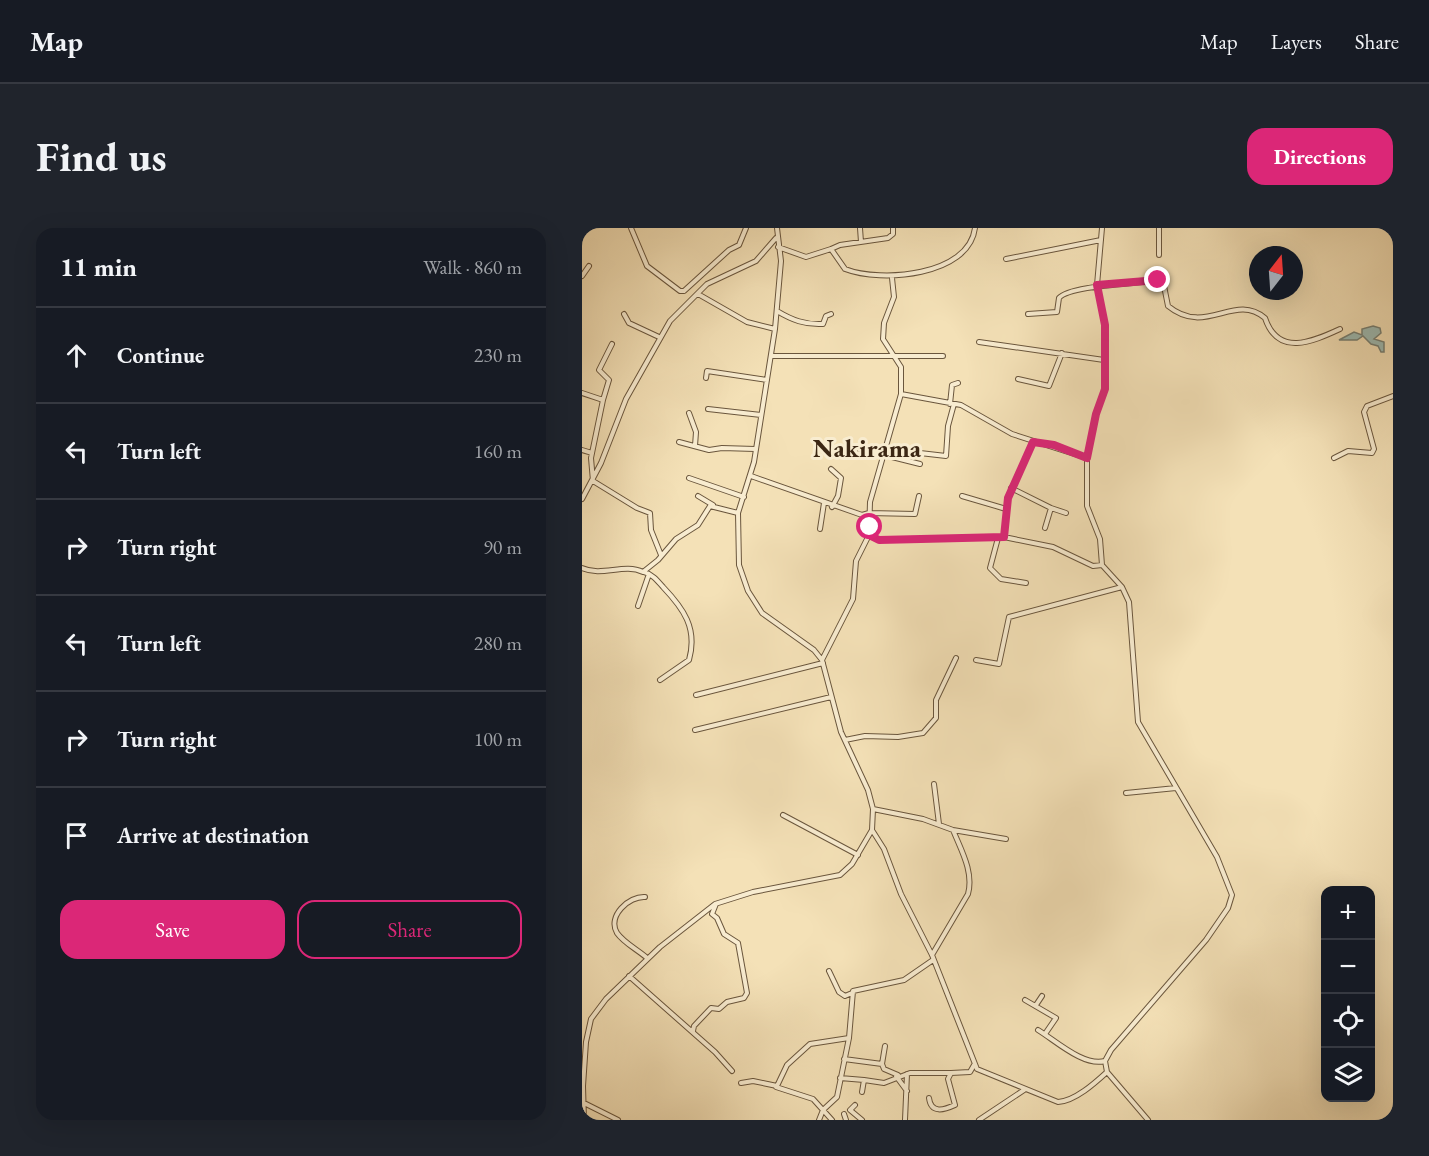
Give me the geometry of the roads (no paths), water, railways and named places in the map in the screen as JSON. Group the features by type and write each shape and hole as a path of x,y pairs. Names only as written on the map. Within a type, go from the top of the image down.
{"street":[{"path":"631,228 647,266 680,291 684,291 729,250 739,245 746,228"},
{"path":"584,1120 585,1051 590,1022 598,1007 647,958 717,903 764,890 840,875 847,870 858,855 872,830 873,809 868,790 845,740 831,697 823,662 818,653 769,620 748,591 738,565 738,513 751,476 775,329 781,261 776,238 777,228"},
{"path":"860,228 861,242"},
{"path":"778,247 806,257 861,242 888,238 893,234 893,228"},
{"path":"831,249 845,269 875,277 892,278 947,263 970,244 975,228"},
{"path":"1102,228 1097,285 1105,325 1105,389 1096,414 1087,458 1087,506 1100,539 1102,565 1122,587 1131,609 1138,722 1216,857 1231,890 1232,899 1206,940 1111,1050 1105,1061 1107,1072 1148,1120"},
{"path":"1159,228 1159,255"},
{"path":"582,499 591,477 601,463 626,399 659,337 675,315 715,279 756,261 776,238"},
{"path":"1006,259 1101,240"},
{"path":"582,276 589,266"},
{"path":"823,662 826,650 853,599 856,561 869,535 870,502 901,394 902,372 894,355 886,347 883,332 894,297 892,278"},
{"path":"1028,315 1057,312 1061,295 1097,285 1160,281 1168,306 1174,311 1200,320 1236,309 1260,314 1265,318 1270,333 1282,341 1311,342 1341,330"},
{"path":"698,294 743,321 775,329"},
{"path":"777,311 790,319 811,324 823,324 826,316 831,314"},
{"path":"624,314 629,323 659,337"},
{"path":"979,342 1104,360"},
{"path":"612,344 599,370 609,380 592,453 591,477 596,483 632,505 650,513 653,537 660,555"},
{"path":"1018,379 1049,386 1062,353"},
{"path":"771,356 943,356"},
{"path":"706,378 707,371 767,380"},
{"path":"920,453 946,456 952,385 958,382"},
{"path":"582,393 603,400"},
{"path":"901,394 970,408 998,427 1033,442 1054,445 1087,458"},
{"path":"1334,458 1348,451 1372,453 1374,449 1364,412 1367,406 1393,396"},
{"path":"708,409 761,415"},
{"path":"689,413 696,432 695,446"},
{"path":"679,442 709,450 755,449"},
{"path":"1026,583 1001,579 990,568 1001,538 1011,488 1033,442"},
{"path":"848,446 920,464"},
{"path":"582,450 592,453"},
{"path":"831,469 841,478 838,496 832,507"},
{"path":"751,476 802,492 832,507 862,516 869,513 915,514 920,496"},
{"path":"689,478 744,497"},
{"path":"1011,488 1066,513"},
{"path":"698,496 713,505 738,513"},
{"path":"962,496 1006,509"},
{"path":"820,529 824,503"},
{"path":"643,572 676,539 698,525 705,510 713,505"},
{"path":"1045,528 1051,508"},
{"path":"869,535 879,540 1001,538 1053,547 1089,564 1102,565"},
{"path":"582,568 594,572 629,569 649,574 677,600 690,627 689,660 660,680"},
{"path":"638,606 649,574"},
{"path":"976,660 994,665 1001,662 1009,616 1122,587"},
{"path":"818,653 826,650"},
{"path":"845,740 866,736 898,737 923,733 936,718 936,700 956,658"},
{"path":"696,695 823,662"},
{"path":"695,730 831,697"},
{"path":"934,784 939,824"},
{"path":"1126,793 1176,788"},
{"path":"873,809 939,824 953,830 1006,839"},
{"path":"783,815 858,855"},
{"path":"872,830 884,849 901,894 933,957 954,1005 977,1069 1053,1101 1064,1101 1086,1089 1107,1072"},
{"path":"829,970 839,992 845,996 852,992 904,980 933,957 971,885 969,873 953,830"},
{"path":"645,897 639,897 622,907 618,911 615,925 619,934 647,958"},
{"path":"712,914 717,903"},
{"path":"693,1031 694,1026 711,1008 719,1009 727,1002 744,998 747,993 738,943 724,934 717,918 708,909"},
{"path":"630,976 693,1031 732,1071"},
{"path":"819,1120 823,1110 837,1097 849,1038 852,992"},
{"path":"1036,1005 1042,996"},
{"path":"1026,1000 1056,1018 1045,1034"},
{"path":"1038,1030 1084,1059 1097,1063 1105,1061"},
{"path":"775,1086 787,1065 810,1044 849,1038"},
{"path":"885,1046 882,1064 884,1069 897,1076 907,1091"},
{"path":"844,1059 882,1064"},
{"path":"840,1078 884,1083 907,1074 970,1072 974,1064"},
{"path":"929,1098 930,1104 935,1109 941,1110 955,1105 948,1079 951,1073"},
{"path":"905,1120 907,1074"},
{"path":"862,1092 864,1080"},
{"path":"741,1083 753,1081 813,1099 832,1120"},
{"path":"979,1120 1024,1089"},
{"path":"583,1103 618,1120"},
{"path":"855,1105 850,1110 862,1120"},
{"path":"844,1114 846,1120"}],"water":[{"path":"1373,326 1380,328 1381,333 1374,339 1384,342 1384,352 1381,352 1378,346 1371,344 1363,336 1357,340 1339,340 1354,332 1362,335 1362,329"}],"district":[{"name":"Nakirama","path":"867,448"}]}
